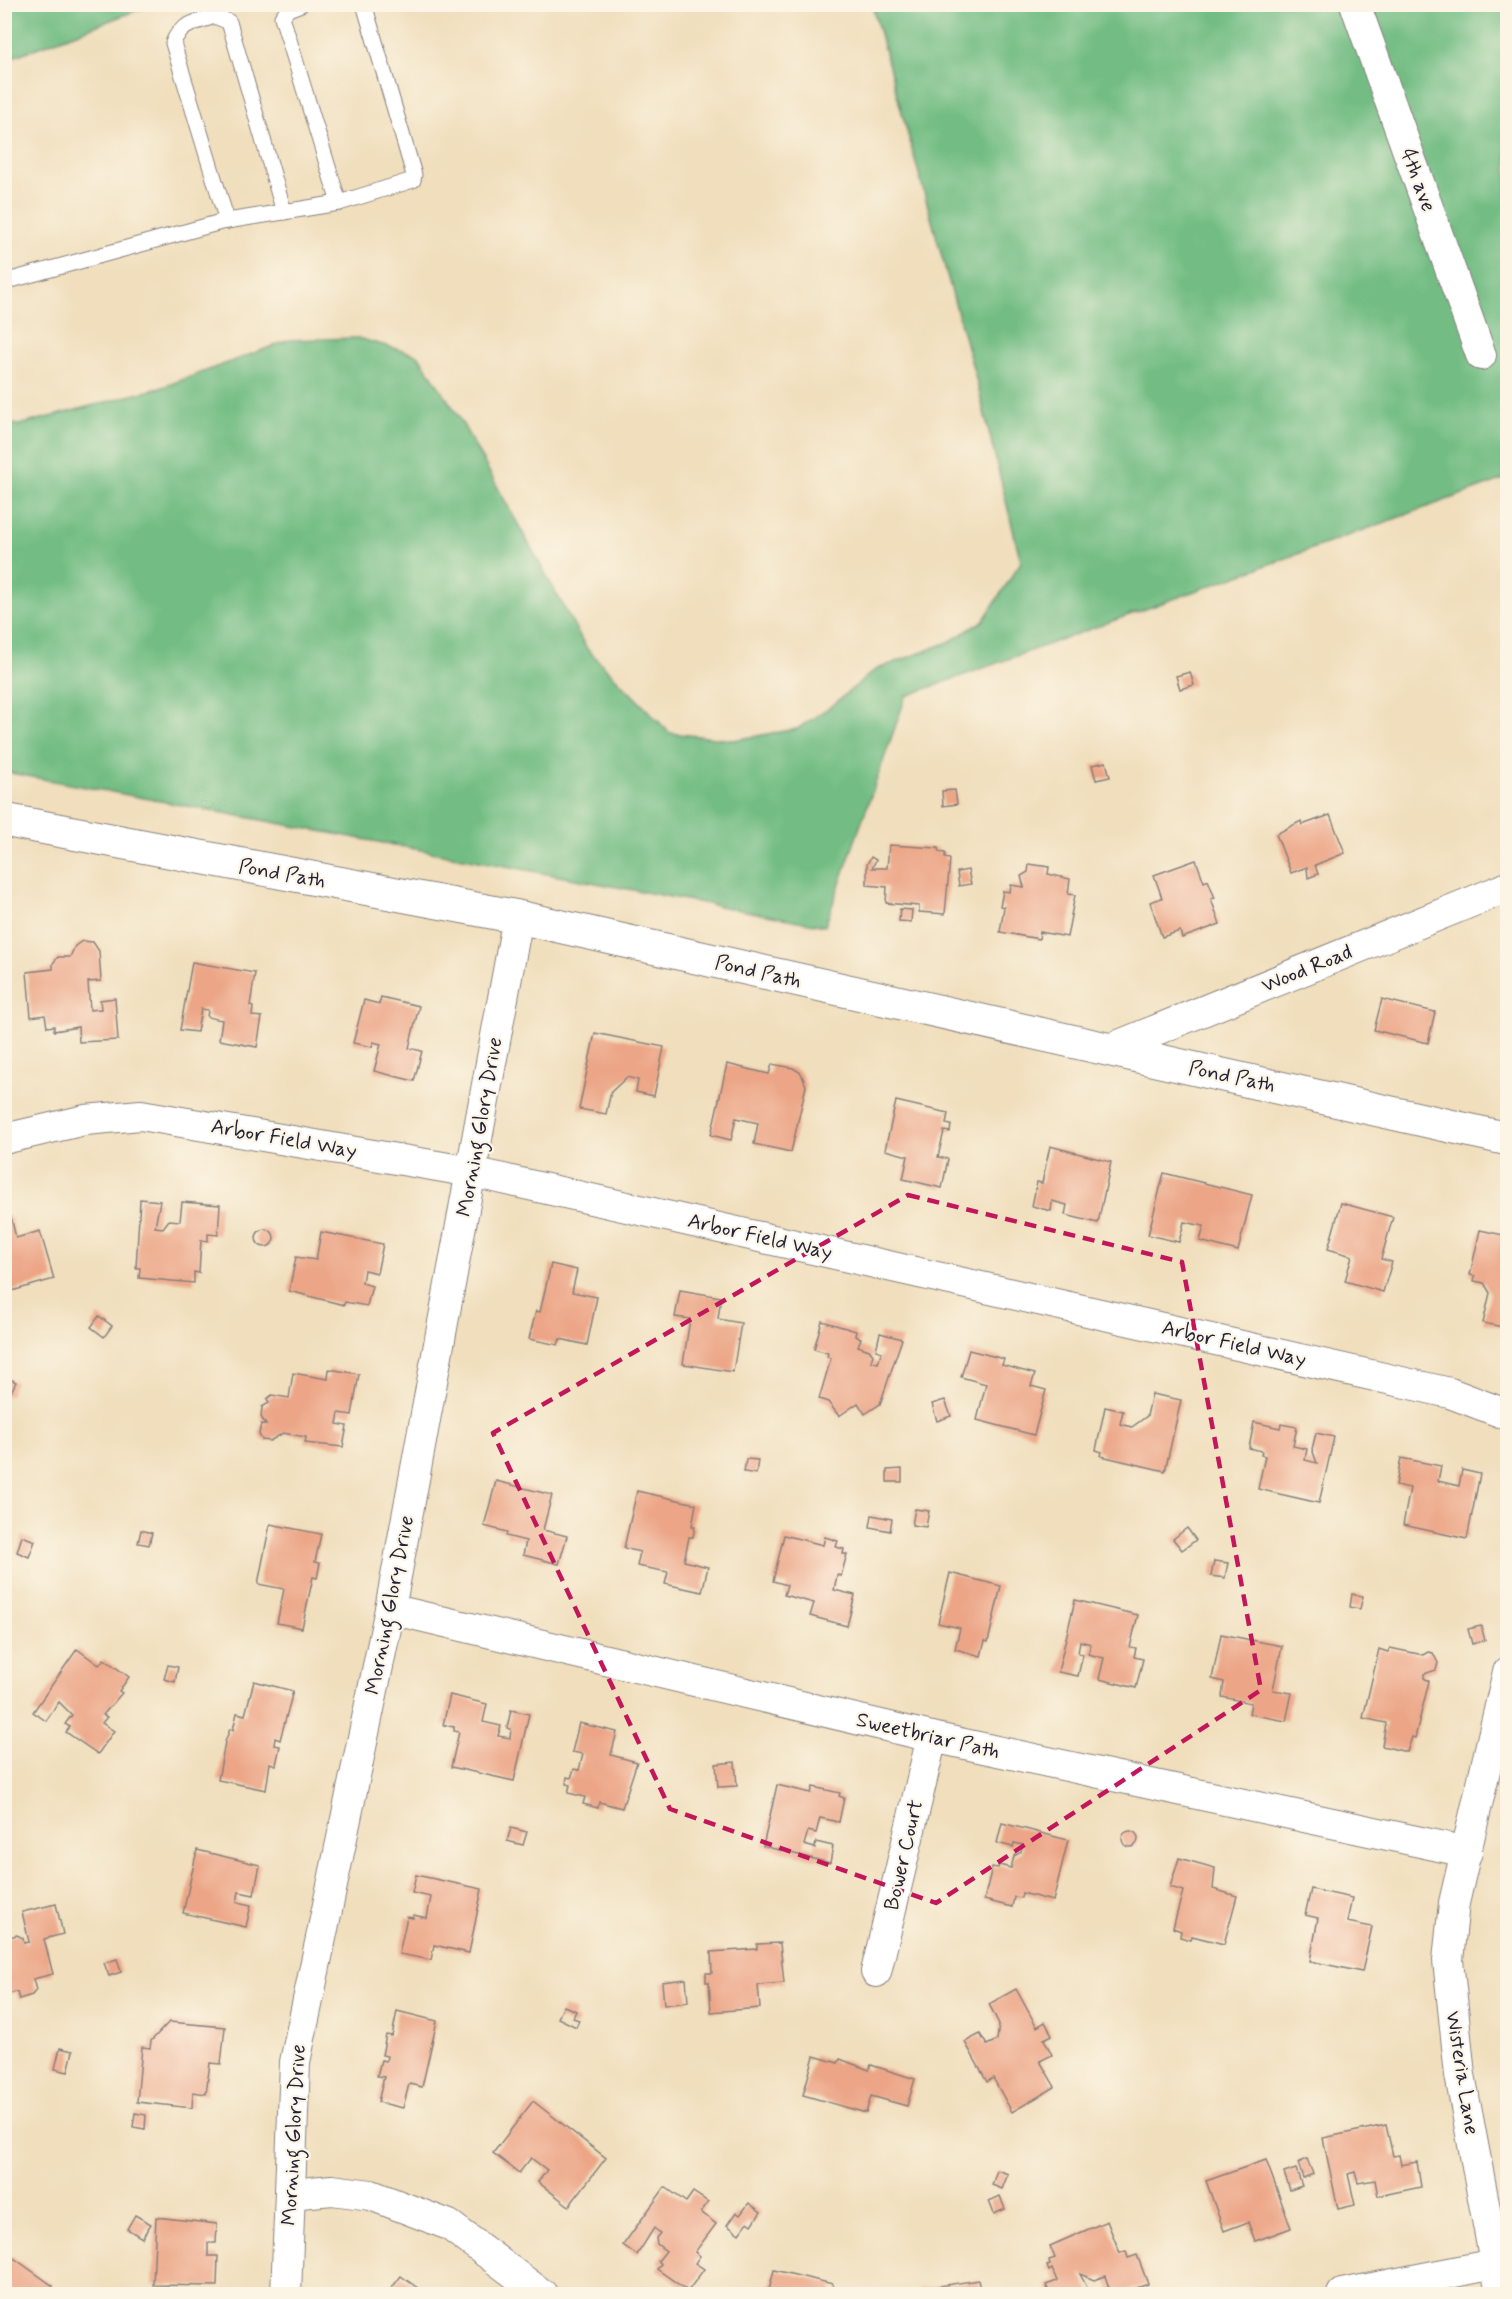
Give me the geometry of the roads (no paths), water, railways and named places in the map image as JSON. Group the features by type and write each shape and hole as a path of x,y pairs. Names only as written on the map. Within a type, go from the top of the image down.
{"street":[{"name":"4th ave","path":"1355,4 1481,355"},
{"name":"Pond Path","path":"4,820 518,917 1508,1139"},
{"name":"Wood Road","path":"1107,1050 1508,887"},
{"name":"Morning Glory Drive","path":"286,2295 295,2062 390,1609 518,917"},
{"name":"Arbor Field Way","path":"4,1139 85,1120 141,1115 472,1172 1450,1392 1508,1415"},
{"name":"Sweetbriar Path","path":"390,1609 932,1737 1467,1852"},
{"name":"Wisteria Lane","path":"1502,2295 1460,2074 1448,1960 1454,1903 1508,1672"},
{"name":"Bower Court","path":"876,1972 932,1737"},
{"path":"290,2194 332,2190 371,2195 449,2225 542,2295"},
{"path":"1342,2295 1495,2264"}],"lane":[{"path":"301,4 288,9 282,17 339,203"},
{"path":"4,282 227,221 339,203 410,183 414,175 364,4"},
{"path":"227,221 173,43 177,32 183,26 216,16 229,22 284,212"}]}
